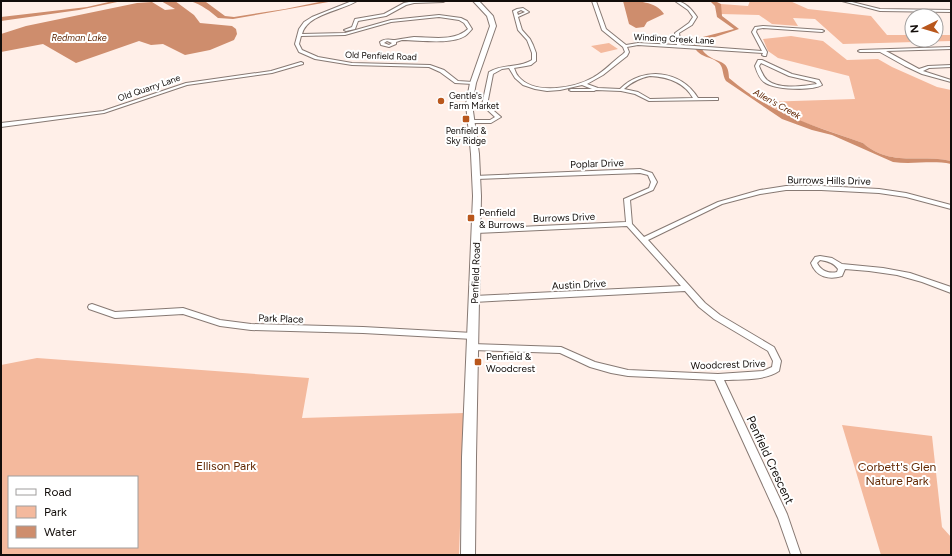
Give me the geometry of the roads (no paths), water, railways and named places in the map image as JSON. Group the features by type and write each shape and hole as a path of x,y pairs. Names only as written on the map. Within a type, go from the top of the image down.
{"main road":[{"name":"Penfield Road","path":"468,555 477,177 469,104 472,83 493,26 490,16 476,1"}],"street":[{"path":"355,1 310,20 302,27 299,35 355,32 391,21 439,16 460,19 466,22 470,29 466,34 452,39 410,38 394,41"},
{"path":"334,34 335,30 350,30 354,28 356,20 385,15 405,4 414,2 443,1"},
{"path":"594,1 604,30 625,46"},
{"path":"677,1 689,9 695,17 691,24 677,33 679,47"},
{"path":"844,1 880,10 951,11"},
{"path":"470,122 491,121 498,117 485,107 484,103 490,74 532,63 535,59 529,40 521,31 516,17"},
{"path":"760,61 791,75 817,81 820,85 775,86 765,80 757,66 765,52 754,32 756,28 770,27 822,31"},
{"name":"Old Penfield Road","path":"299,35 297,47 305,55 352,64 412,64 430,66 442,71 457,82 472,83"},
{"name":"Winding Creek Lane","path":"512,69 517,77 529,85 545,89 563,89 592,80 625,55 627,52 625,46 638,44 765,52"},
{"path":"860,51 951,48"},
{"path":"882,50 903,63 940,79 951,81"},
{"name":"Old Quarry Lane","path":"1,125 104,112 186,84 272,72 301,63"},
{"path":"920,70 928,67 951,66"},
{"path":"621,90 627,83 635,78 645,76 665,76 684,83 692,90 697,100"},
{"path":"583,84 592,88 621,90 636,93 649,100 716,99"},
{"path":"563,89 603,89"},
{"name":"Poplar Drive","path":"477,177 640,171 650,174 654,182 651,189 627,199 629,224"},
{"name":"Burrows Hills Drive","path":"643,240 720,203 774,190 813,188 879,191 912,196 951,207"},
{"name":"Burrows Drive","path":"476,230 629,224"},
{"name":"Woodcrest Drive","path":"472,342 561,350 593,365 619,372 718,376 769,373 776,369 778,366 776,356 771,348 713,314 686,288 629,224"},
{"path":"840,266 893,272 919,278 951,290"},
{"name":"Austin Drive","path":"474,299 686,288"},
{"name":"Park Place","path":"92,307 115,315 184,310 220,323 251,327 364,330 472,342"},
{"name":"Penfield Crescent","path":"718,376 783,517 796,555"}],"water":[{"path":"113,1 122,1 79,10 1,21 1,17 87,7"},
{"name":"Redman Lake","path":"161,1 175,1 194,15 200,23 232,26 236,29 237,34 234,40 210,50 185,55 163,44 151,45 139,41 76,63 43,44 1,52 1,34 26,26 137,3 152,2 165,10 175,9"},
{"path":"190,1 206,2 225,16 234,17 324,1 334,1 233,19 218,18 206,8"},
{"path":"623,1 651,4 656,6 664,14 647,22 644,27 636,28 629,24"},
{"path":"710,1 715,1 721,4 722,16 739,29 715,37 701,39 699,43 702,49 710,57 725,64 729,78 760,101 809,124 863,143 884,155 905,158 939,159 951,161 951,164 936,162 893,162 832,135 812,130 782,119 726,81 722,67 719,63 699,53 693,45 695,39 734,29 717,17 715,6"}],"place":[{"name":"Gentle's Farm Market","path":"441,101"},
{"name":"Penfield & Sky Ridge","path":"466,119"},
{"name":"Penfield & Burrows","path":"471,218"},
{"name":"Penfield & Woodcrest","path":"478,362"}],"water label":[{"name":"Allen's Creek","path":"777,104"}],"park label":[{"name":"Ellison Park","path":"226,466"},
{"name":"Corbett's Glen Nature Park","path":"897,474"}]}
